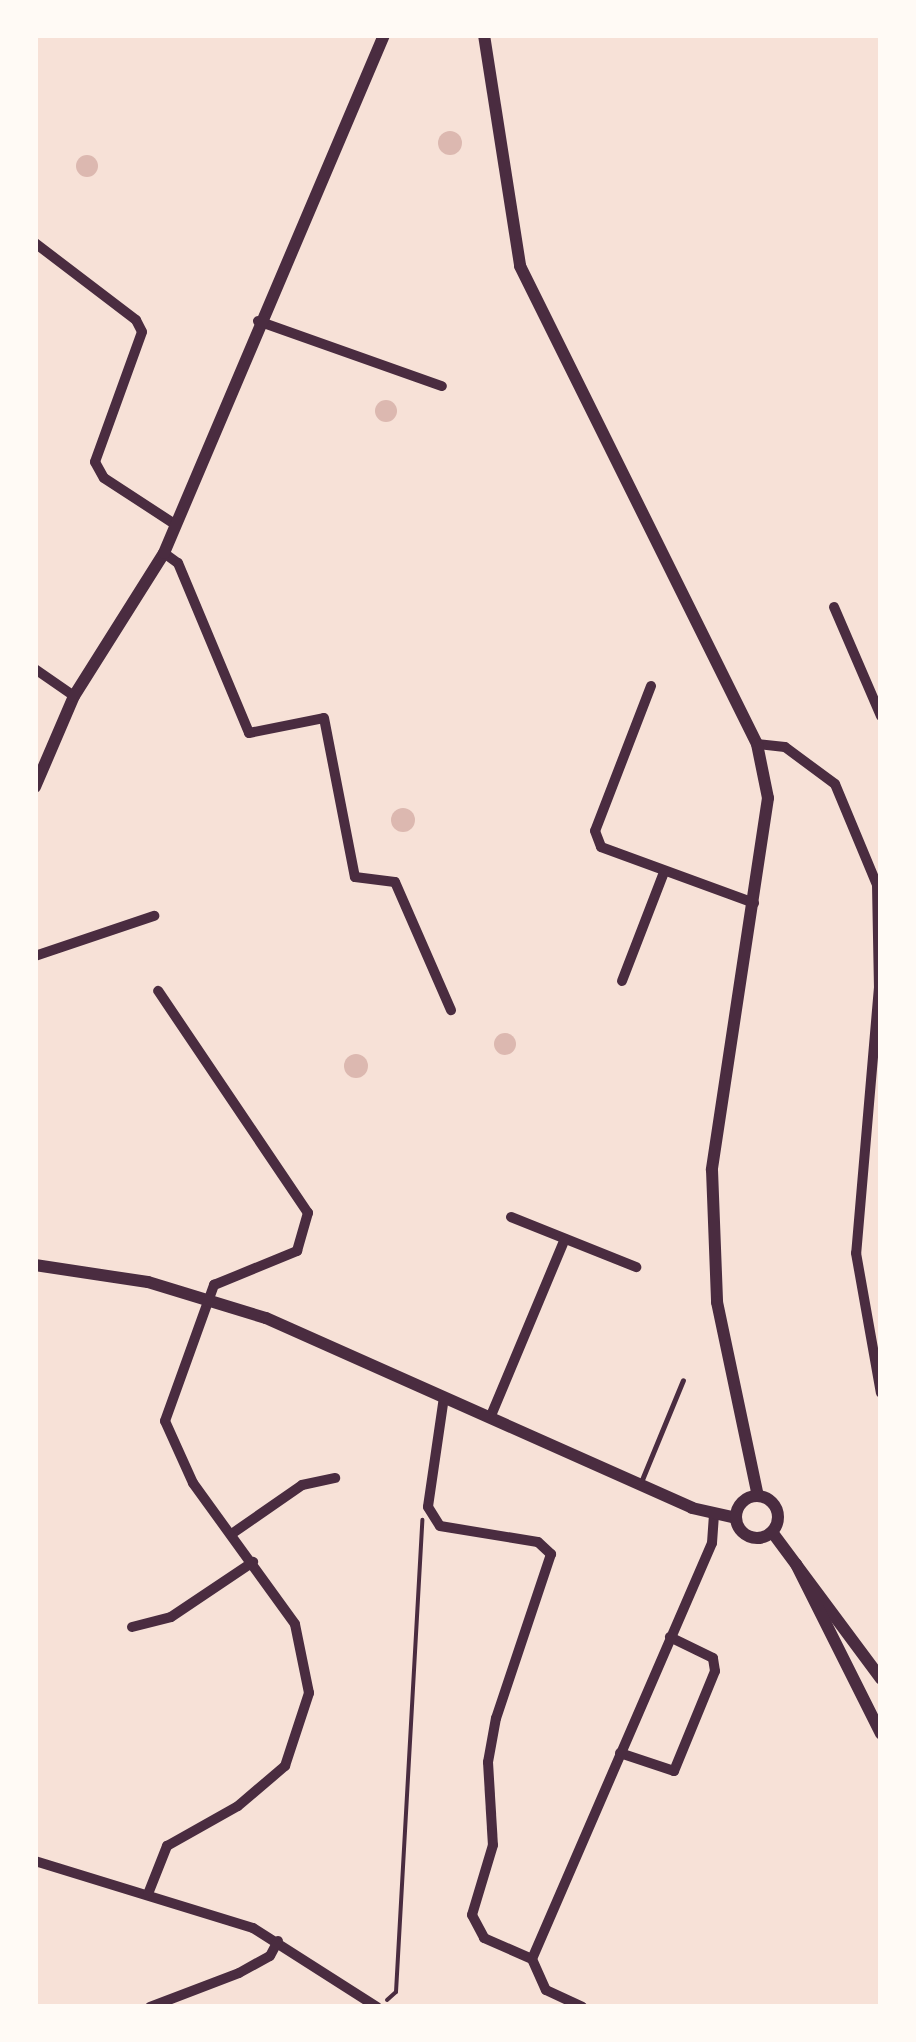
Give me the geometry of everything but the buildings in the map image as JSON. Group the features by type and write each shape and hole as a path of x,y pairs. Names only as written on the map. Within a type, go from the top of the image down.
{"street":[{"path":"35,787 74,696 164,553 257,321 384,35"},
{"path":"484,35 520,266 756,744 768,831 718,1105 712,1230 716,1302 758,1496 775,1507 772,1532 881,1679"},
{"path":"35,243 136,320 142,332 94,462 104,478 176,524"},
{"path":"257,321 442,386"},
{"path":"164,553 178,563 249,733 324,718 354,876 395,882 451,1010"},
{"path":"834,607 881,716"},
{"path":"35,669 74,696"},
{"path":"652,686 595,831 601,848 754,904"},
{"path":"756,744 785,746 835,784 879,884 880,987 856,1253 881,1392"},
{"path":"622,981 664,872"},
{"path":"35,956 154,916"},
{"path":"148,1894 167,1846 262,1790 300,1737 304,1646 233,1533 178,1459 165,1421 219,1280 297,1251 308,1213 158,991"},
{"path":"511,1217 636,1267"},
{"path":"490,1418 565,1239"},
{"path":"35,1265 210,1299 714,1516 736,1518"},
{"path":"444,1397 428,1507 460,1534 538,1542 550,1554 496,1718 488,1762 494,1845 472,1915 484,1938 532,1959 546,1990 582,2007"},
{"path":"233,1533 302,1485 336,1478"},
{"path":"736,1518 758,1496"},
{"path":"532,1959 715,1537 714,1516"},
{"path":"736,1518 746,1536 772,1532"},
{"path":"132,1627 171,1617 252,1562"},
{"path":"796,1564 881,1734"},
{"path":"620,1753 674,1771 715,1671 713,1658 670,1637"},
{"path":"35,1860 148,1894 278,1941 378,2007"},
{"path":"150,2007 239,1973 270,1956 278,1941"}],"lane":[{"path":"640,1485 683,1380"}],"path":[{"path":"378,2007 396,1992 428,1507"}],"shaded area":[{"path":"450,131 459,134 459,152 450,155 441,152 438,143 441,134"},
{"path":"87,155 95,158 95,174 87,177 79,174 76,166 79,158"},
{"path":"386,400 394,403 394,419 386,422 378,419 375,411 378,403"},
{"path":"403,808 415,820 403,832 391,820"},
{"path":"505,1033 513,1036 513,1052 505,1055 497,1052 494,1044 497,1036"},
{"path":"356,1054 368,1066 356,1078 344,1066"}]}
